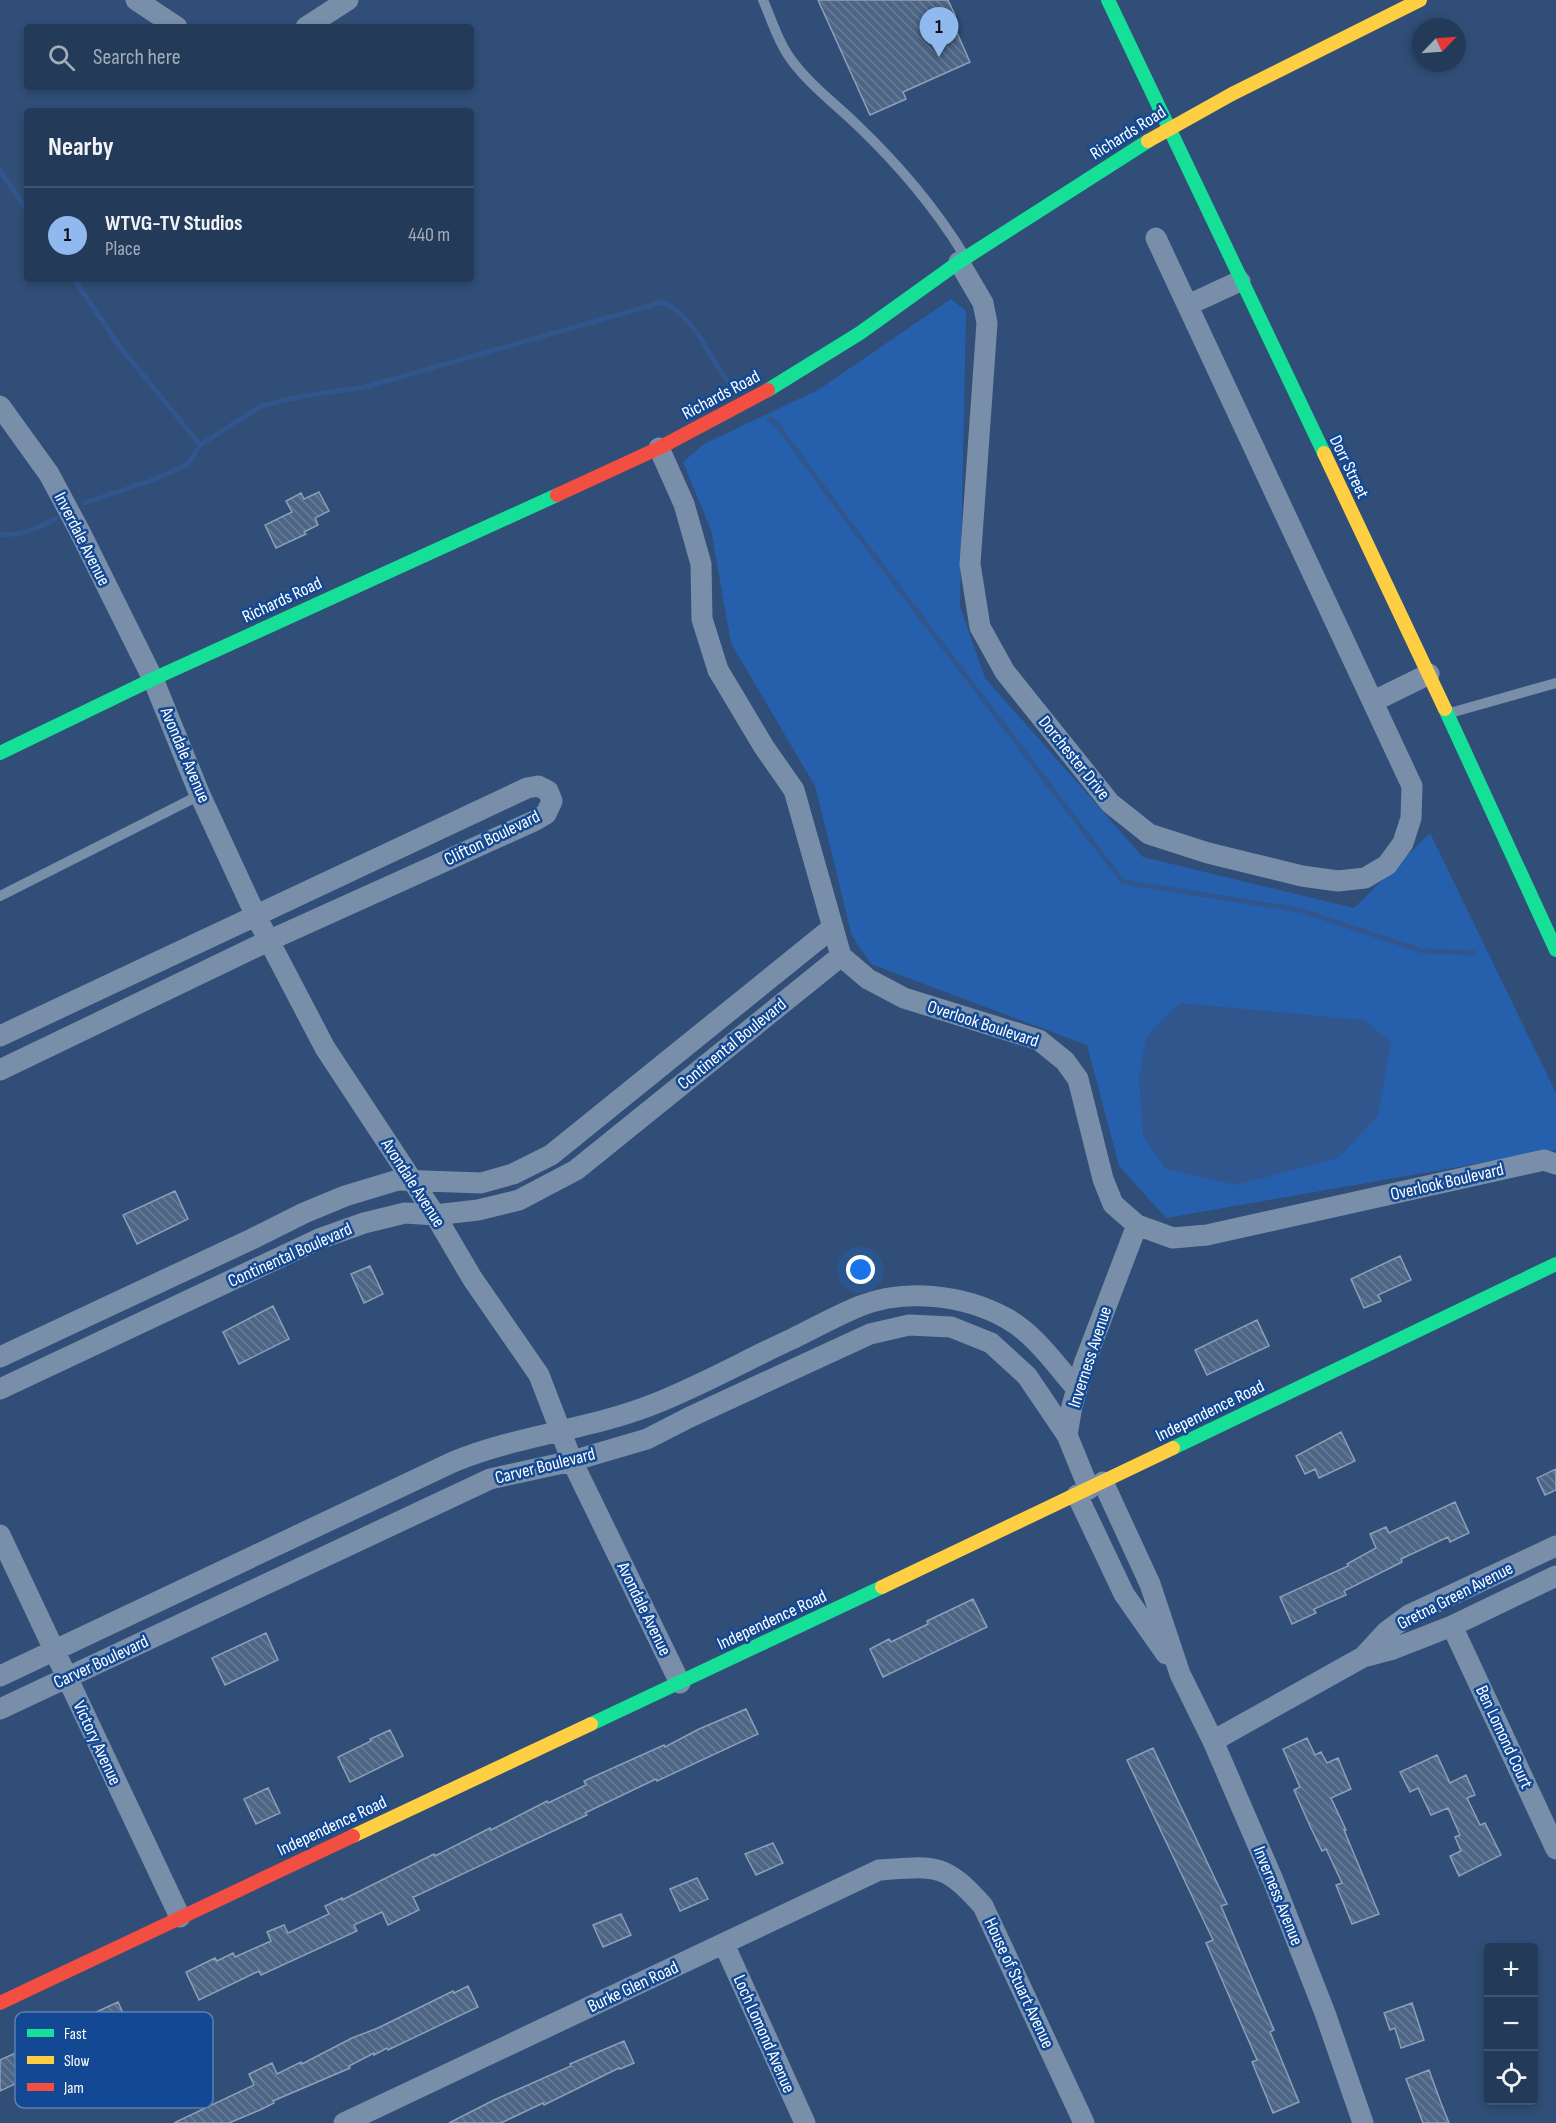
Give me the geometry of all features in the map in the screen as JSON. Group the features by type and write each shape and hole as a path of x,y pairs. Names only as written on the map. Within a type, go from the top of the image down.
{"street":[{"path":"136,0 172,24"},
{"path":"311,24 348,0"},
{"name":"Dorr Street","path":"1108,0 1429,674 1556,950"},
{"name":"Richards Road","path":"0,753 153,679 659,448 784,381 860,333 962,260 1168,128 1420,0"},
{"name":"Dorchester Drive","path":"962,260 983,303 987,323 970,564 980,627 1005,672 1110,803 1149,834 1209,853 1302,876 1338,881 1365,878 1387,865 1403,843 1411,818 1412,786 1156,238"},
{"path":"1188,305 1240,281"},
{"name":"Inverdale Avenue","path":"0,406 49,474 153,679"},
{"path":"659,448 684,504 700,564 702,619 718,670 764,747 794,790 841,956"},
{"path":"1374,701 1429,674"},
{"name":"Avondale Avenue","path":"153,679 200,795 268,941 325,1048 435,1215 472,1278 539,1376 572,1461 680,1683"},
{"name":"Clifton Boulevard","path":"0,1036 527,788 538,786 548,791 552,801 546,814 534,821 268,941 0,1070"},
{"name":"Continental Boulevard","path":"0,1357 304,1213 377,1185 398,1180 481,1183 513,1174 551,1155 832,928"},
{"name":"Continental Boulevard","path":"0,1389 319,1239 364,1223 405,1213 435,1215 478,1210 519,1200 576,1170 841,956"},
{"name":"Overlook Boulevard","path":"841,956 868,979 904,998 1040,1040 1065,1061 1078,1079 1103,1179 1113,1204 1137,1225 1173,1238 1207,1235 1544,1160 1556,1164"},
{"name":"Inverness Avenue","path":"1137,1225 1084,1364 1067,1435 1090,1489 1124,1594 1180,1674"},
{"name":"Independence Road","path":"0,2003 1090,1489 1556,1264"},
{"name":"Carver Boulevard","path":"0,1676 453,1462 483,1450 589,1425 655,1404 862,1306 914,1296 948,1298 976,1306 1006,1319 1031,1336 1077,1389"},
{"name":"Carver Boulevard","path":"0,1709 490,1479 572,1461 647,1439 870,1334 909,1325 951,1327 991,1342 1027,1376 1067,1435"},
{"name":"Inverness Avenue","path":"1090,1489 1150,1584 1180,1674 1213,1740 1273,1880 1325,2013 1363,2123"},
{"name":"Victory Avenue","path":"0,1535 180,1917"},
{"name":"Gretna Green Avenue","path":"1363,1657 1386,1632 1409,1615 1556,1546"},
{"name":"Gretna Green Avenue","path":"1213,1740 1363,1657 1393,1649 1460,1622 1556,1576"},
{"name":"Ben Lomond Court","path":"1456,1593 1460,1622 1556,1849"},
{"path":"1419,1610 1431,1634"},
{"name":"Burke Glen Road","path":"344,2123 879,1870 927,1867"},
{"name":"House of Stuart Avenue","path":"927,1867 949,1874 967,1887 983,1906 1084,2123"},
{"name":"Loch Lomond Avenue","path":"724,1944 805,2123"}],"lane":[{"path":"763,0 787,54 800,70 909,179 944,221 962,260"},
{"path":"1447,714 1556,682"},
{"path":"0,896 200,795"}],"shaded area":[{"path":"951,299 966,311 960,607 985,678 1143,857 1354,908 1430,833 1556,1093 1556,1150 1166,1218 1119,1166 1087,1045 871,964 852,936 815,786 731,643 711,530 683,462 704,444 818,390"},
{"path":"1180,1003 1364,1020 1391,1042 1378,1116 1338,1158 1236,1185 1166,1169 1143,1136 1139,1078 1146,1037"}],"building":[{"path":"818,0 948,0 955,15 950,17 970,62 903,92 906,99 870,115"},
{"path":"319,492 329,511 315,518 318,525 304,532 306,534 276,548 265,525 292,512 286,501 301,493 304,499"},
{"path":"175,1191 188,1219 137,1244 123,1215"},
{"path":"1400,1256 1411,1280 1378,1295 1381,1301 1364,1308 1351,1279"},
{"path":"370,1266 383,1294 364,1303 351,1274"},
{"path":"273,1306 289,1339 239,1364 223,1332"},
{"path":"1257,1320 1269,1346 1207,1375 1195,1350"},
{"path":"1341,1432 1355,1461 1319,1478 1315,1469 1305,1474 1296,1456"},
{"path":"1556,1469 1556,1490 1545,1495 1537,1478"},
{"path":"1455,1502 1469,1533 1450,1542 1448,1537 1401,1559 1402,1562 1344,1591 1346,1595 1314,1609 1316,1613 1292,1624 1280,1597 1348,1566 1347,1564 1376,1548 1370,1534 1386,1527 1389,1533"},
{"path":"973,1599 987,1627 883,1677 870,1649 889,1639 891,1642 928,1624 927,1621"},
{"path":"266,1633 278,1660 225,1685 212,1658"},
{"path":"746,1709 758,1734 657,1781 656,1779 585,1813 587,1815 413,1897 419,1910 388,1925 382,1912 354,1925 357,1931 261,1975 259,1971 199,2000 186,1972 215,1958 217,1961 233,1953 235,1957 271,1941 267,1932 284,1925 288,1933 329,1914 325,1906 342,1898 342,1900 490,1828 491,1830 547,1801 548,1803 586,1785 584,1781 664,1745 665,1747 699,1729"},
{"path":"390,1730 403,1756 350,1782 338,1757"},
{"path":"1307,1738 1315,1755 1321,1752 1327,1763 1338,1758 1351,1789 1331,1798 1379,1914 1352,1924 1336,1885 1342,1883 1326,1849 1322,1851 1294,1790 1300,1787 1283,1749"},
{"path":"1153,1748 1227,1904 1221,1906 1274,2030 1270,2032 1299,2102 1273,2113 1252,2062 1257,2060 1206,1943 1213,1940 1127,1760"},
{"path":"1437,1755 1450,1783 1466,1775 1475,1795 1467,1798 1480,1825 1485,1823 1501,1855 1459,1876 1450,1856 1461,1851 1455,1837 1460,1835 1448,1808 1431,1815 1418,1788 1410,1792 1400,1772"},
{"path":"268,1788 280,1813 256,1824 244,1799"},
{"path":"773,1843 783,1863 756,1875 745,1854"},
{"path":"697,1878 708,1899 680,1911 670,1889"},
{"path":"621,1914 631,1935 603,1947 593,1925"},
{"path":"468,1986 478,2007 388,2050 387,2048 374,2055 374,2053 349,2066 350,2068 273,2101 274,2103 260,2110 229,2123 174,2123 206,2108 213,2108 213,2104 254,2085 249,2074 272,2063 277,2074 453,1991 454,1993"},
{"path":"118,2002 122,2012 96,2012"},
{"path":"1412,2003 1424,2040 1401,2048 1395,2028 1390,2030 1384,2013"},
{"path":"624,2041 634,2063 501,2123 449,2123 571,2066 570,2064"},
{"path":"15,2053 15,2084 0,2091 0,2060"},
{"path":"1429,2070 1449,2123 1423,2123 1406,2079"}],"waterway":[{"path":"0,171 24,206"},
{"path":"76,282 117,343 200,445 261,406 303,396 365,387 663,302 685,318 729,383"},
{"path":"770,419 778,426 1123,882 1300,910 1423,951 1474,953"},
{"path":"84,503 156,479 188,464 200,445"},
{"path":"0,535 30,531 56,518"}],"traffic: fast":[{"path":"1108,0 1324,453"},
{"path":"768,390 860,333 959,262 1148,141"},
{"path":"0,753 153,679 557,495"},
{"path":"1445,709 1556,950"},
{"path":"1173,1448 1556,1264"},
{"path":"591,1724 882,1587"}],"traffic: slow":[{"path":"1148,141 1232,94 1420,0"},
{"path":"1324,453 1445,709"},
{"path":"882,1587 1173,1448"},
{"path":"353,1836 591,1724"}],"traffic: jam":[{"path":"557,495 659,448 768,390"},
{"path":"0,2003 353,1836"}],"place":[{"name":"WTVG-TV Studios","path":"939,57"}]}
